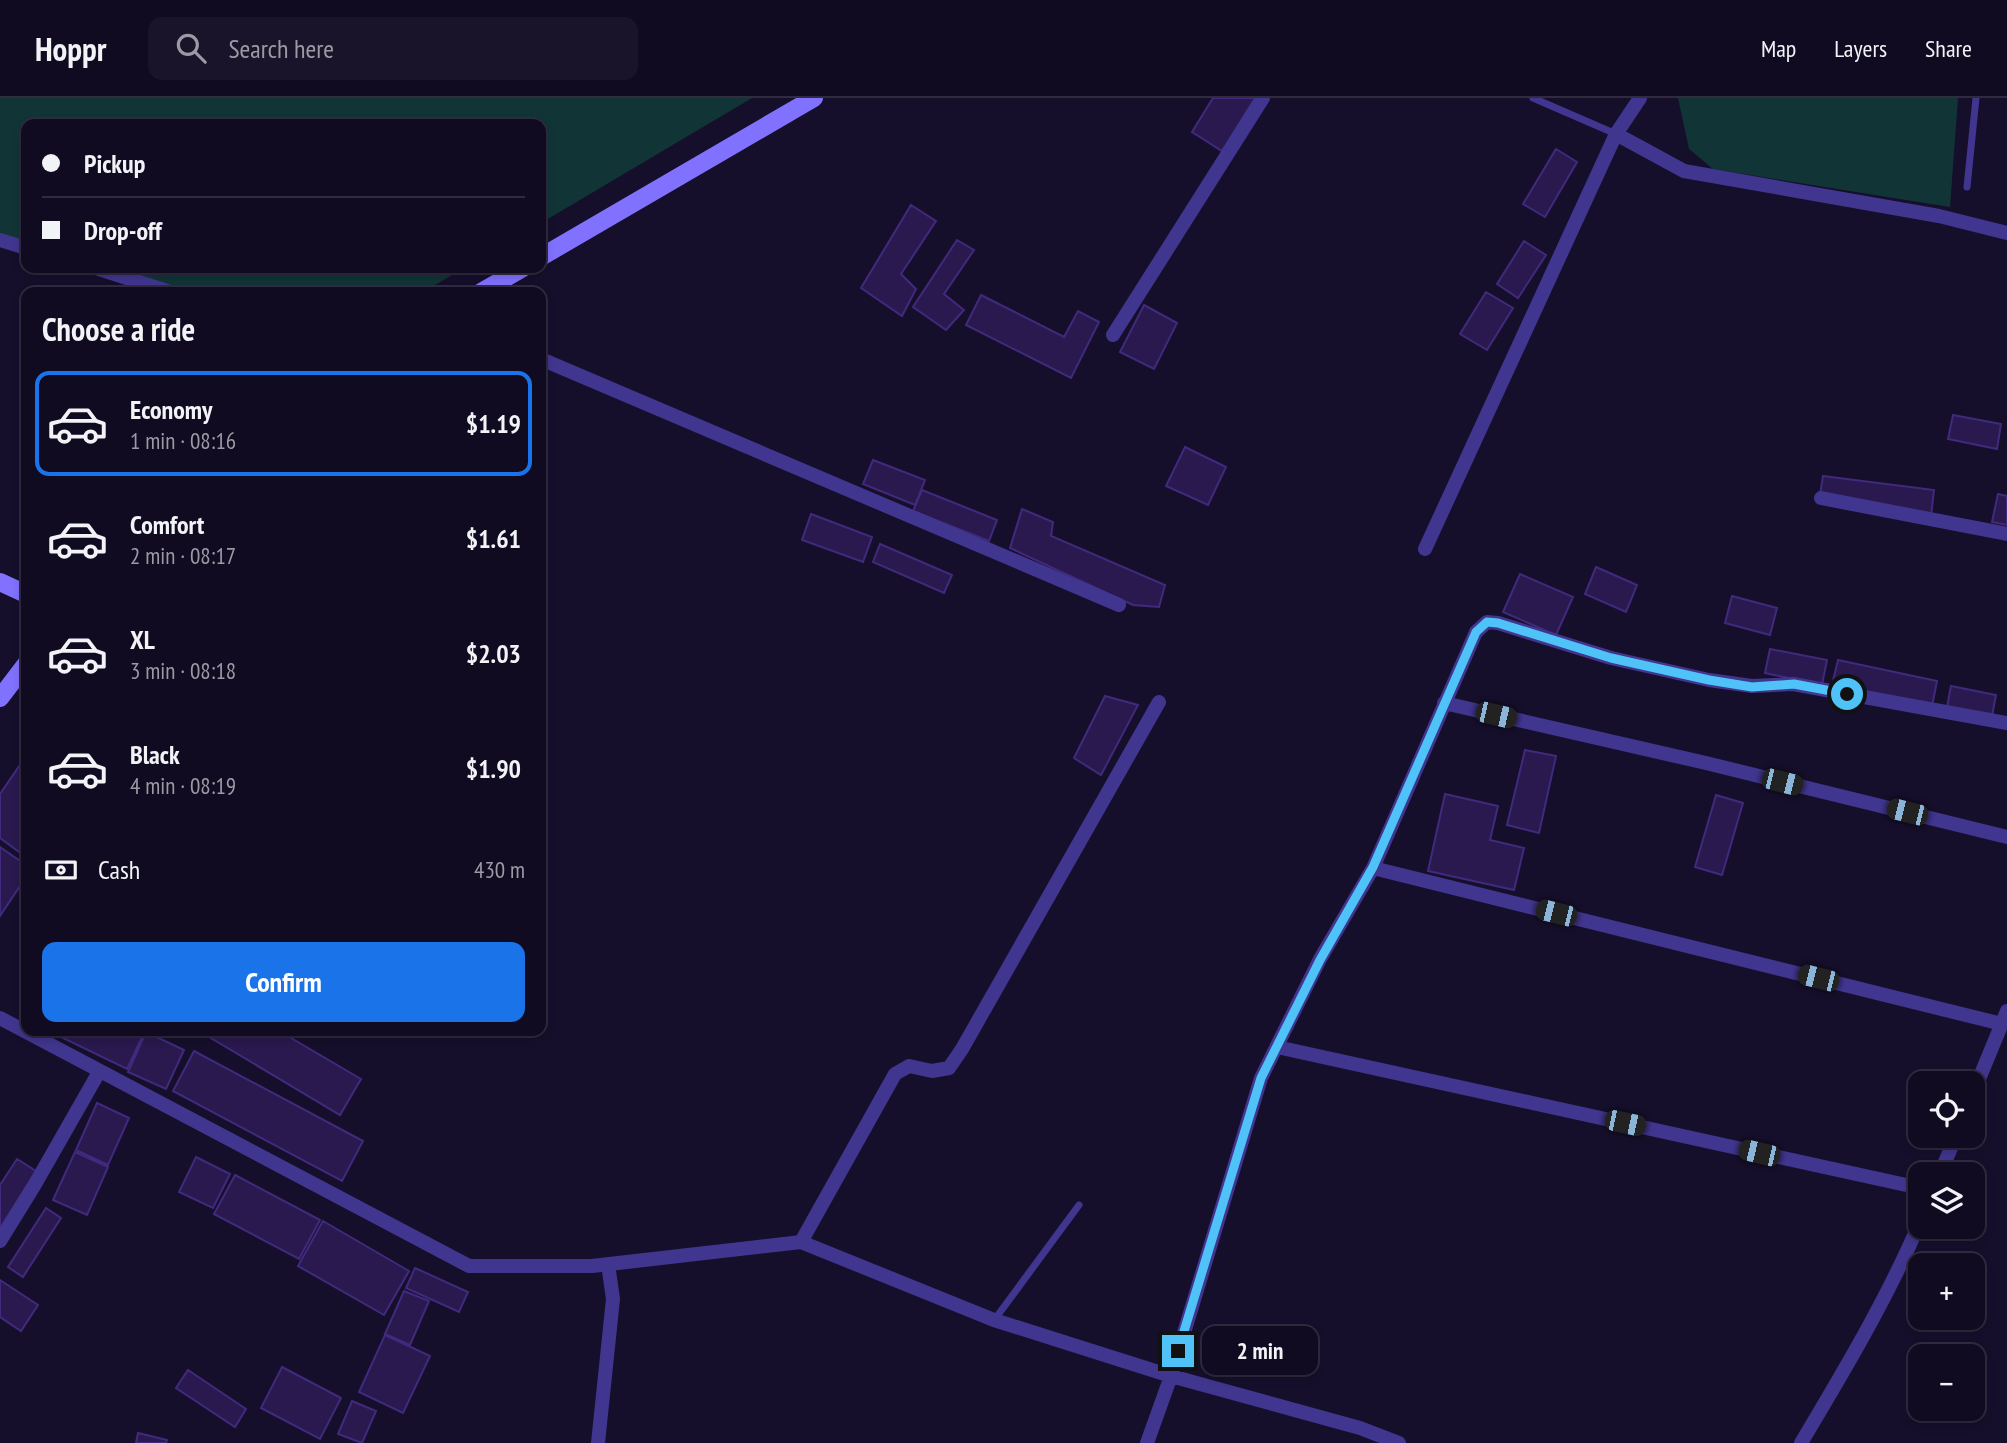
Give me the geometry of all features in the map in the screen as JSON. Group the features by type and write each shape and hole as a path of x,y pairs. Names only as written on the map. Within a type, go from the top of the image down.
{"street":[{"path":"546,254 814,98"},
{"path":"1112,335 1263,98"},
{"path":"1425,549 1616,134 1640,98"},
{"path":"1616,134 1684,171 1939,216 2007,233"},
{"path":"0,240 21,246"},
{"path":"111,273 155,287"},
{"path":"490,287 514,273"},
{"path":"546,361 1119,605"},
{"path":"1821,499 2007,534"},
{"path":"0,582 21,592"},
{"path":"1147,1443 1171,1376 1261,1078 1320,960 1373,867 1476,632 1487,622 1611,658 1709,680 1752,687 1794,684 2007,723"},
{"path":"0,698 21,671"},
{"path":"801,1242 895,1074 909,1066 932,1071 949,1068 962,1049 1158,702"},
{"path":"1444,703 1706,763 2007,837"},
{"path":"1373,867 2004,1017 1982,1071"},
{"path":"0,1018 21,1029"},
{"path":"33,1036 469,1266 608,1264 801,1242 994,1320 1359,1436 1399,1443"},
{"path":"1277,1047 1908,1185"},
{"path":"0,1241 99,1072"},
{"path":"1801,1443 1844,1372 1898,1273 1913,1239"},
{"path":"598,1443 613,1299 608,1264"}],"lane":[{"path":"1533,98 1616,134"},
{"path":"1967,187 1976,98"},
{"path":"994,1320 1079,1205"}],"green space":[{"path":"0,98 752,98 546,220 546,119 21,119 21,240 0,233"},
{"path":"1678,98 1958,98 1950,207 1713,169 1689,149"},
{"path":"109,273 455,273 432,287 149,287"}],"building":[{"path":"1213,98 1255,98 1222,151 1192,132"},
{"path":"1556,149 1577,162 1545,217 1523,204"},
{"path":"911,205 936,221 901,274 916,289 902,316 861,288"},
{"path":"957,240 974,250 944,294 964,310 946,330 913,307"},
{"path":"1524,241 1546,255 1518,298 1497,284"},
{"path":"1486,292 1513,308 1487,350 1460,334"},
{"path":"981,295 1064,337 1078,311 1099,322 1071,378 966,325"},
{"path":"1144,305 1177,323 1154,369 1120,352"},
{"path":"1953,415 2001,424 1997,449 1948,439"},
{"path":"1185,447 1226,467 1208,505 1166,486"},
{"path":"873,460 925,480 915,505 863,484"},
{"path":"1823,476 1934,490 1931,516 1819,501"},
{"path":"922,490 997,520 989,541 913,511"},
{"path":"1998,494 2007,496 2007,525 1992,522"},
{"path":"1022,509 1053,522 1051,536 1165,585 1159,607 1133,605 1010,548"},
{"path":"811,514 872,537 863,562 802,540"},
{"path":"880,544 952,575 944,593 873,562"},
{"path":"1596,567 1637,585 1626,612 1585,594"},
{"path":"1520,574 1573,597 1556,635 1503,612"},
{"path":"1732,596 1777,608 1770,635 1725,623"},
{"path":"1770,649 1827,660 1822,685 1765,673"},
{"path":"1838,660 1937,681 1932,706 1832,685"},
{"path":"1951,686 1996,695 1992,716 1947,707"},
{"path":"1105,696 1138,705 1101,775 1074,758"},
{"path":"1525,750 1556,756 1539,833 1507,825"},
{"path":"21,763 21,853 0,838 0,794"},
{"path":"1445,794 1498,806 1490,840 1524,848 1514,890 1428,871"},
{"path":"1716,795 1743,803 1722,875 1695,867"},
{"path":"0,847 21,862 21,884 0,916"},
{"path":"62,1036 143,1036 127,1069"},
{"path":"144,1036 154,1036 184,1050 166,1089 128,1072"},
{"path":"207,1036 288,1036 361,1079 340,1115"},
{"path":"194,1051 363,1141 342,1181 173,1091"},
{"path":"97,1103 129,1118 108,1165 76,1150"},
{"path":"75,1152 108,1167 87,1215 53,1200"},
{"path":"196,1157 230,1174 213,1208 179,1192"},
{"path":"17,1159 36,1171 0,1228 0,1185"},
{"path":"235,1175 320,1220 299,1259 214,1214"},
{"path":"46,1208 61,1218 23,1277 8,1267"},
{"path":"323,1221 409,1271 384,1315 298,1266"},
{"path":"415,1268 468,1292 459,1312 406,1288"},
{"path":"0,1280 38,1305 21,1331 0,1317"},
{"path":"404,1291 429,1301 410,1345 385,1334"},
{"path":"385,1335 430,1356 403,1413 359,1392"},
{"path":"282,1367 341,1398 320,1439 261,1408"},
{"path":"188,1370 246,1409 235,1427 176,1388"},
{"path":"352,1401 376,1411 362,1443 338,1434"},
{"path":"138,1433 167,1440 166,1443 136,1443"}],"route":[{"path":"1178,1351 1261,1078 1320,960 1373,867 1476,632 1487,622 1498,623 1611,658 1709,680 1752,687 1794,684 1847,694"}]}
